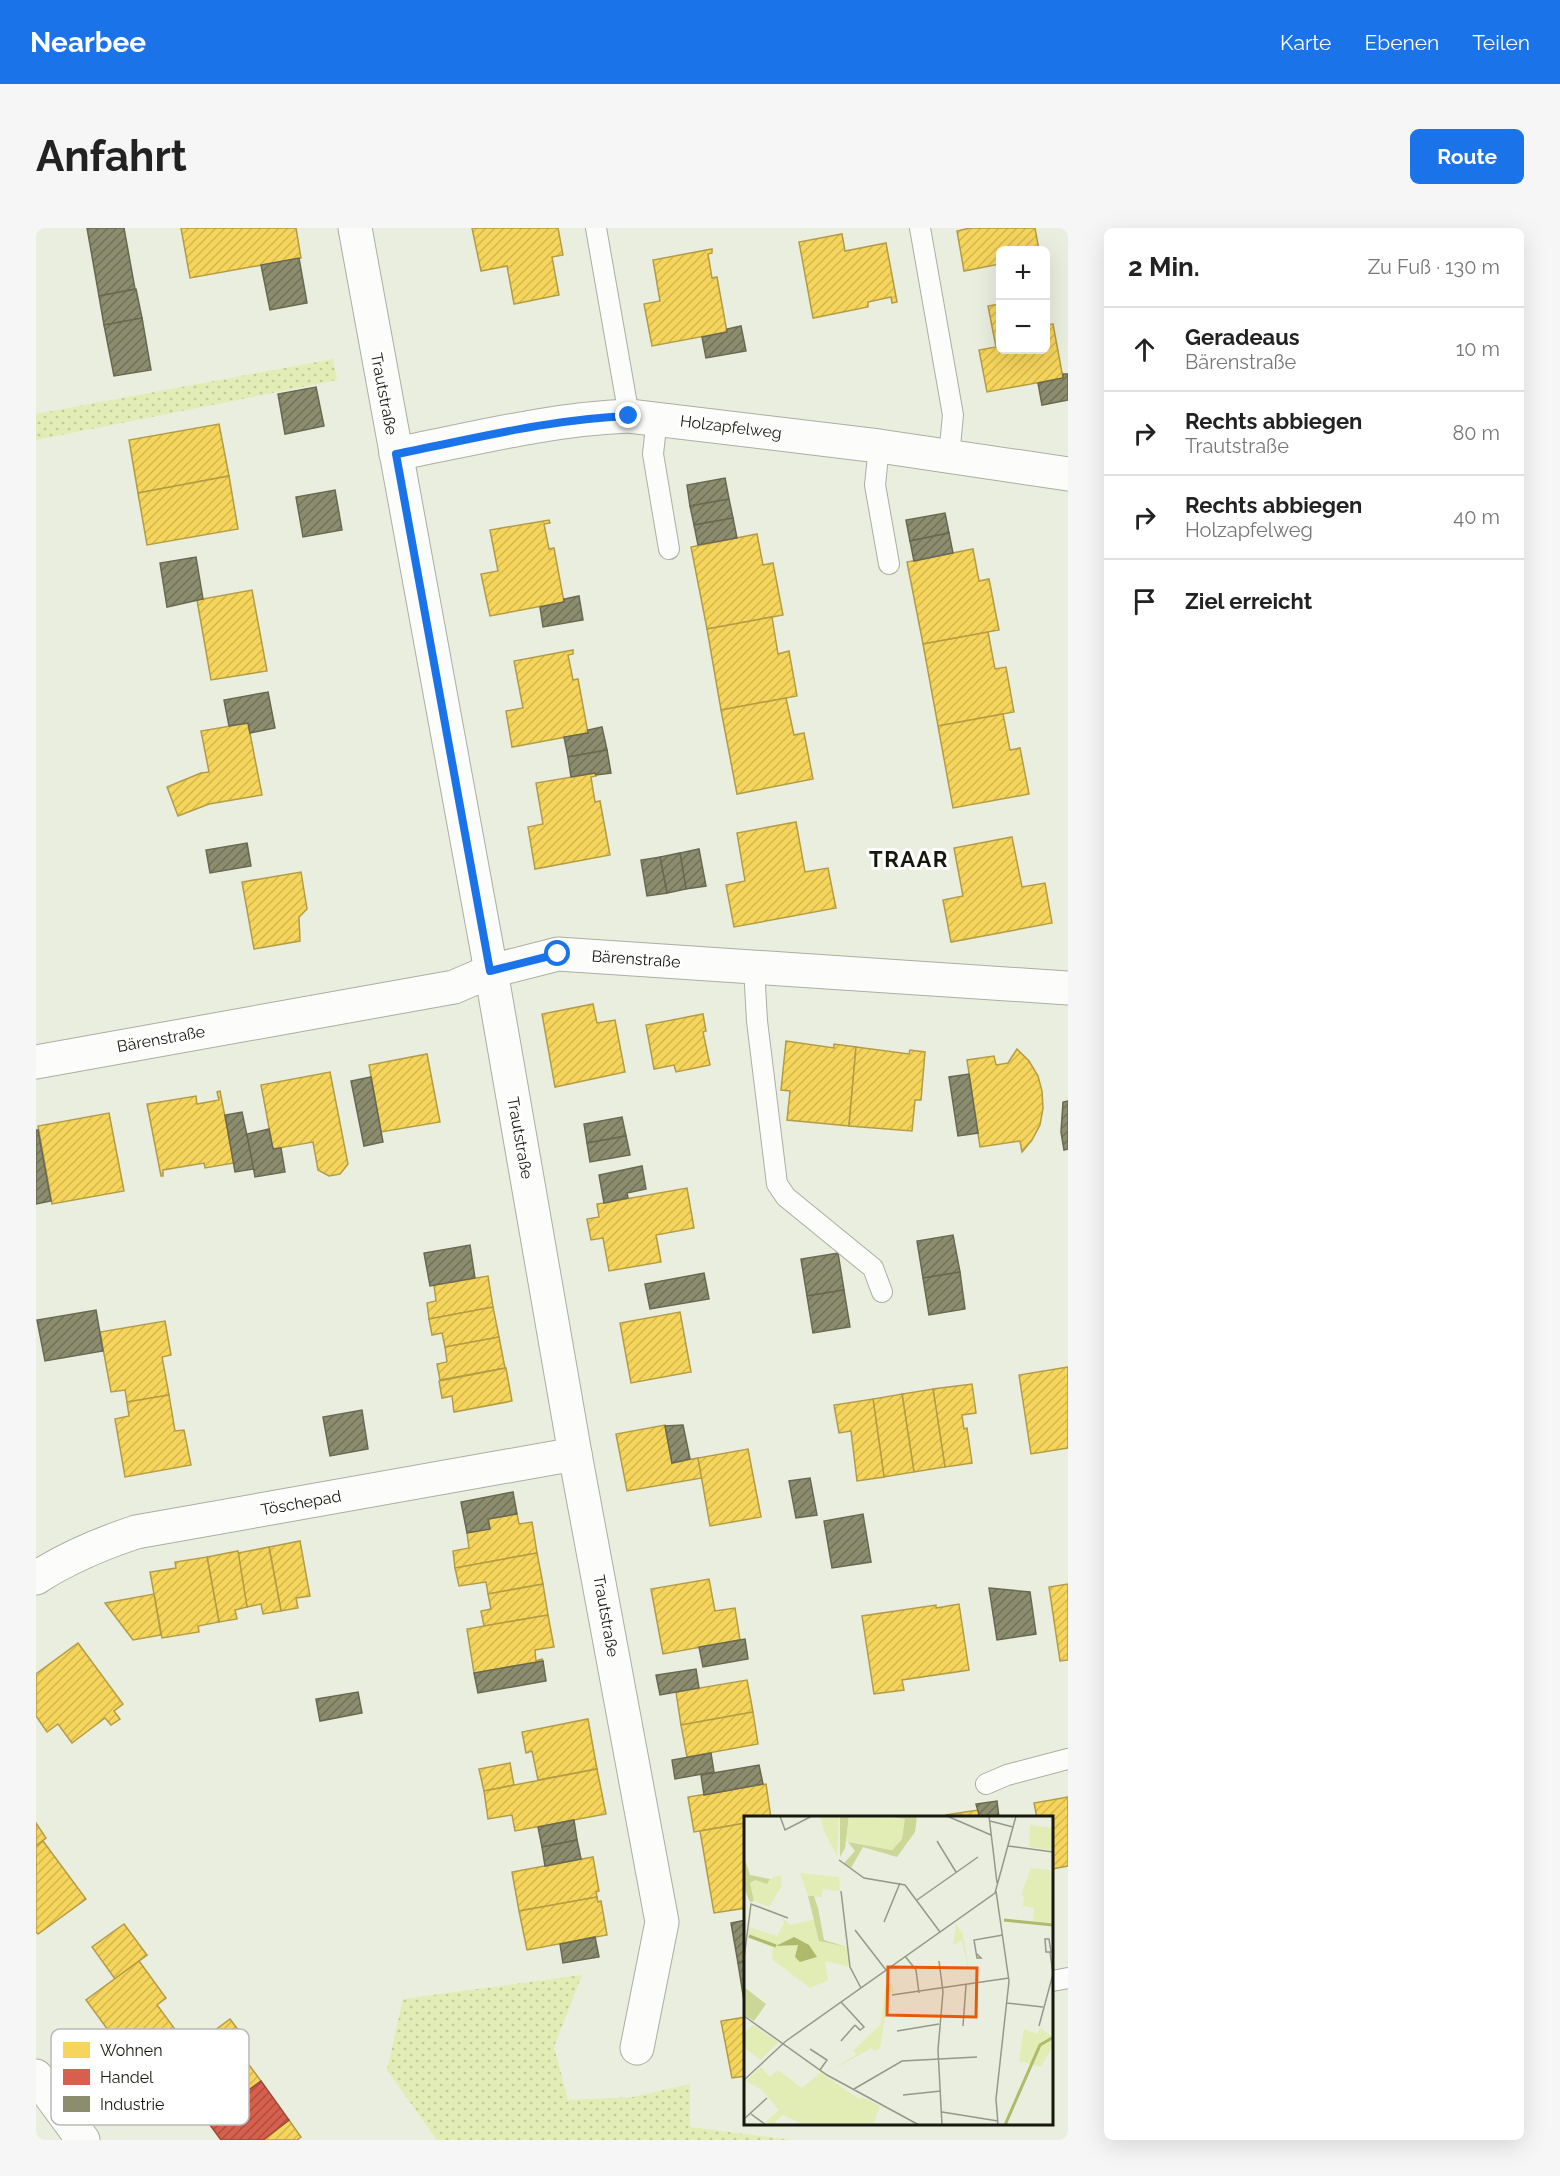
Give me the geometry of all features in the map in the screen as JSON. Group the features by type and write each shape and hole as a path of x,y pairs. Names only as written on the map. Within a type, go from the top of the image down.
{"street":[{"name":"Trautstraße","path":"355,228 575,1454 662,1922 637,2048"},
{"name":"Holzapfelweg","path":"396,454 590,417 643,417 879,446 1068,474"},
{"name":"Bärenstraße","path":"36,1062 454,987 490,971 558,954 1068,988"},
{"name":"Töschepad","path":"36,1578 61,1562 99,1544 136,1532 575,1454"},
{"path":"36,2076 51,2096"},
{"path":"72,2125 83,2140"}],"lane":[{"path":"596,228 653,454 669,549"},
{"path":"920,228 953,415 949,456"},
{"path":"879,446 875,485 889,564"},
{"path":"754,967 757,1021 777,1184 786,1197 873,1268 882,1292"},
{"path":"986,1784 1006,1775 1068,1759"},
{"path":"1053,1980 1068,1978"}],"green space":[{"path":"333,359 337,380 36,440 36,414"},
{"path":"582,1975 554,2047 568,2100 633,2097 690,2084 690,2127 792,2140 437,2140 387,2070 403,1999"}],"building: Wohnen":[{"path":"181,228 296,228 301,258 190,278"},
{"path":"472,228 558,228 563,255 552,257 559,295 514,304 507,266 481,271"},
{"path":"970,228 1035,228 1038,246 996,246 996,265 964,271 957,231"},
{"path":"842,234 845,251 886,243 897,302 892,303 891,297 868,302 868,307 813,318 799,242"},
{"path":"712,249 712,253 708,254 712,278 717,277 727,332 652,346 644,304 660,301 653,260"},
{"path":"996,305 996,347 988,306"},
{"path":"1050,324 1053,324 1063,378 987,392 979,350 996,347 996,354 1050,354"},
{"path":"219,424 229,476 138,493 129,440"},
{"path":"229,476 238,529 147,545 138,493"},
{"path":"549,520 550,523 544,524 549,549 554,548 564,602 490,616 481,574 498,571 490,530"},
{"path":"757,534 763,565 773,563 783,615 707,629 691,547"},
{"path":"973,549 979,581 989,579 999,630 923,644 907,562"},
{"path":"252,590 267,671 211,680 197,600"},
{"path":"772,617 778,654 789,651 797,696 721,710 707,629"},
{"path":"988,632 995,669 1006,667 1014,712 938,726 923,644"},
{"path":"573,650 573,654 568,655 573,680 578,679 588,733 512,747 506,711 523,708 514,661"},
{"path":"786,698 794,735 804,733 813,779 737,794 721,710"},
{"path":"1003,714 1010,750 1020,748 1029,794 953,808 938,726"},
{"path":"248,723 262,795 209,804 178,816 167,787 209,772 201,731"},
{"path":"595,773 596,776 591,777 595,802 600,801 610,855 535,869 528,827 543,824 536,783"},
{"path":"796,822 805,872 828,868 836,908 734,927 726,885 745,881 737,833"},
{"path":"1012,837 1022,887 1045,883 1052,923 951,942 943,900 963,896 954,848"},
{"path":"301,872 307,909 299,917 300,941 254,949 242,882"},
{"path":"593,1004 597,1023 615,1020 625,1072 555,1087 542,1014"},
{"path":"703,1014 706,1031 703,1032 710,1065 676,1072 674,1065 654,1069 646,1025"},
{"path":"786,1041 834,1048 834,1044 856,1047 849,1126 787,1120 790,1091 781,1090"},
{"path":"856,1047 909,1054 910,1050 925,1052 921,1100 915,1100 912,1131 849,1126"},
{"path":"1017,1049 1029,1061 1038,1076 1043,1108 1040,1125 1022,1152 1020,1141 980,1147 967,1060 994,1056 996,1065 1008,1063"},
{"path":"427,1054 440,1122 381,1132 369,1065"},
{"path":"330,1072 348,1164 340,1174 329,1176 318,1170 313,1142 273,1149 261,1085"},
{"path":"220,1091 234,1163 205,1168 204,1163 163,1170 163,1176 161,1176 147,1104 196,1096 197,1104 219,1100 217,1092"},
{"path":"109,1113 124,1191 52,1204 38,1126"},
{"path":"687,1188 694,1228 656,1235 661,1262 609,1271 603,1238 591,1240 587,1219 599,1217 597,1204"},
{"path":"488,1276 493,1307 429,1319 427,1303 436,1301 434,1285"},
{"path":"493,1307 499,1337 445,1347 442,1333 432,1335 429,1319"},
{"path":"680,1312 691,1372 631,1383 620,1323"},
{"path":"165,1321 171,1355 162,1357 169,1395 127,1402 125,1390 111,1392 100,1332"},
{"path":"499,1337 505,1368 440,1380 437,1364 447,1362 445,1347"},
{"path":"1068,1367 1068,1448 1031,1454 1019,1375"},
{"path":"506,1368 512,1401 454,1412 452,1396 442,1398 439,1381"},
{"path":"972,1384 976,1413 962,1415 964,1429 967,1428 972,1463 945,1467 933,1389"},
{"path":"933,1389 945,1467 914,1472 902,1394"},
{"path":"902,1394 914,1472 884,1477 873,1399"},
{"path":"169,1395 175,1431 184,1430 191,1465 125,1477 115,1419 129,1416 127,1402"},
{"path":"873,1399 884,1477 857,1481 851,1431 839,1433 834,1405"},
{"path":"665,1425 672,1463 698,1458 702,1478 627,1491 616,1434"},
{"path":"748,1449 761,1517 710,1526 698,1458"},
{"path":"517,1514 519,1524 532,1522 537,1553 455,1568 453,1551 469,1548 467,1533 490,1529 488,1519"},
{"path":"300,1541 310,1596 296,1598 298,1608 281,1611 269,1547"},
{"path":"269,1547 281,1611 263,1614 261,1604 247,1607 238,1553"},
{"path":"238,1551 247,1607 235,1610 237,1619 219,1622 207,1557"},
{"path":"537,1553 543,1584 488,1594 486,1582 459,1586 455,1568"},
{"path":"207,1557 219,1622 198,1626 199,1632 162,1638 150,1572 176,1568 175,1562"},
{"path":"709,1579 715,1611 735,1608 740,1640 663,1654 651,1589"},
{"path":"543,1584 548,1615 484,1626 481,1611 491,1609 488,1594"},
{"path":"1068,1584 1068,1660 1060,1661 1049,1587"},
{"path":"154,1594 161,1635 133,1640 105,1603"},
{"path":"959,1604 969,1670 902,1680 904,1690 874,1694 862,1616 936,1605 936,1608"},
{"path":"548,1615 554,1647 535,1650 536,1661 542,1659 543,1661 474,1673 467,1629"},
{"path":"78,1643 123,1704 114,1711 120,1719 111,1725 105,1718 72,1743 58,1724 47,1732 36,1716 36,1674"},
{"path":"747,1680 753,1712 681,1725 676,1692"},
{"path":"753,1712 758,1744 687,1757 681,1725"},
{"path":"588,1719 597,1769 538,1780 532,1751 526,1753 522,1732"},
{"path":"510,1763 514,1785 484,1791 479,1769"},
{"path":"597,1769 606,1814 515,1831 512,1815 488,1819 484,1791"},
{"path":"766,1784 771,1816 744,1816 744,1823 694,1832 688,1797"},
{"path":"1068,1797 1068,1866 1053,1869 1053,1816 1037,1816 1034,1803"},
{"path":"978,1810 980,1816 946,1816"},
{"path":"36,1823 46,1838 36,1846"},
{"path":"744,1823 744,1908 714,1913 700,1831"},
{"path":"43,1841 86,1899 38,1934 36,1932 36,1846"},
{"path":"593,1857 599,1891 596,1892 597,1897 519,1911 512,1872"},
{"path":"597,1897 598,1902 601,1901 607,1935 527,1950 519,1911"},
{"path":"124,1924 147,1955 115,1979 92,1947"},
{"path":"139,1961 166,1998 157,2005 175,2029 107,2029 86,2000"},
{"path":"744,2017 744,2076 732,2078 721,2021"},
{"path":"230,2019 238,2029 217,2029"},
{"path":"249,2065 261,2081 249,2090"},
{"path":"289,2120 301,2137 297,2140 263,2140"}],"building: Handel":[{"path":"261,2081 289,2120 263,2140 221,2140 210,2125 249,2125 249,2090"}],"building: Industrie":[{"path":"87,228 124,228 135,289 99,296"},
{"path":"299,258 307,303 270,310 261,265"},
{"path":"136,289 142,318 104,325 99,296"},
{"path":"142,318 151,370 114,376 104,325"},
{"path":"741,326 746,351 706,358 702,337 727,332 727,329"},
{"path":"1063,374 1068,374 1068,400 1042,405 1038,383 1063,378"},
{"path":"316,387 324,426 285,434 278,394"},
{"path":"725,478 729,499 690,506 687,485"},
{"path":"335,490 342,530 303,537 296,497"},
{"path":"729,499 733,518 694,525 690,506"},
{"path":"945,513 949,533 910,541 906,520"},
{"path":"733,518 737,538 698,545 694,525"},
{"path":"949,533 953,553 914,561 910,541"},
{"path":"196,557 203,599 167,607 160,563"},
{"path":"579,596 583,620 543,627 540,607"},
{"path":"268,692 275,728 250,733 248,723 229,726 224,700"},
{"path":"602,727 607,750 568,757 564,737 588,733 588,730"},
{"path":"607,750 611,773 571,777 568,757"},
{"path":"247,843 251,866 210,873 206,850"},
{"path":"699,849 706,886 686,889 680,853"},
{"path":"680,853 686,889 667,893 660,857"},
{"path":"660,857 667,893 647,896 641,860"},
{"path":"969,1074 978,1133 958,1136 949,1077"},
{"path":"371,1077 383,1142 364,1146 351,1081"},
{"path":"1068,1101 1068,1149 1064,1150 1061,1132 1063,1102"},
{"path":"242,1112 254,1169 235,1172 225,1115"},
{"path":"622,1117 626,1136 587,1143 584,1124"},
{"path":"269,1129 273,1149 281,1148 285,1172 255,1177 247,1134"},
{"path":"36,1130 38,1130 51,1201 36,1204"},
{"path":"626,1136 630,1155 590,1162 587,1143"},
{"path":"642,1166 646,1189 627,1193 628,1198 604,1203 599,1175"},
{"path":"953,1235 960,1272 923,1278 917,1241"},
{"path":"470,1245 475,1278 430,1286 424,1253"},
{"path":"838,1253 844,1290 807,1296 801,1259"},
{"path":"960,1272 965,1309 929,1315 923,1278"},
{"path":"704,1273 709,1299 650,1309 645,1284"},
{"path":"844,1290 850,1327 813,1333 807,1296"},
{"path":"96,1310 103,1351 45,1361 37,1320"},
{"path":"362,1410 368,1449 330,1456 323,1417"},
{"path":"683,1425 690,1459 672,1463 665,1426"},
{"path":"810,1478 817,1515 796,1518 789,1481"},
{"path":"513,1492 517,1514 488,1519 490,1529 467,1533 461,1502"},
{"path":"863,1514 871,1562 832,1568 824,1521"},
{"path":"989,1588 1030,1592 1036,1634 997,1640"},
{"path":"745,1639 748,1659 703,1667 699,1647"},
{"path":"543,1661 546,1681 478,1693 474,1673"},
{"path":"696,1669 699,1688 660,1695 656,1675"},
{"path":"358,1692 362,1713 320,1721 316,1699"},
{"path":"711,1753 714,1772 675,1779 672,1760"},
{"path":"759,1765 763,1784 704,1795 701,1775"},
{"path":"997,1801 999,1816 979,1816 976,1804"},
{"path":"574,1820 577,1840 542,1847 538,1827"},
{"path":"577,1840 581,1859 545,1866 542,1847"},
{"path":"744,1920 744,1962 738,1963 731,1923"},
{"path":"595,1937 599,1957 563,1963 560,1944"},
{"path":"744,1962 744,2001 738,1963"}],"district":[{"name":"TRAAR","path":"909,859"}],"route":[{"path":"558,954 490,971 396,454 590,417 629,416"}]}
